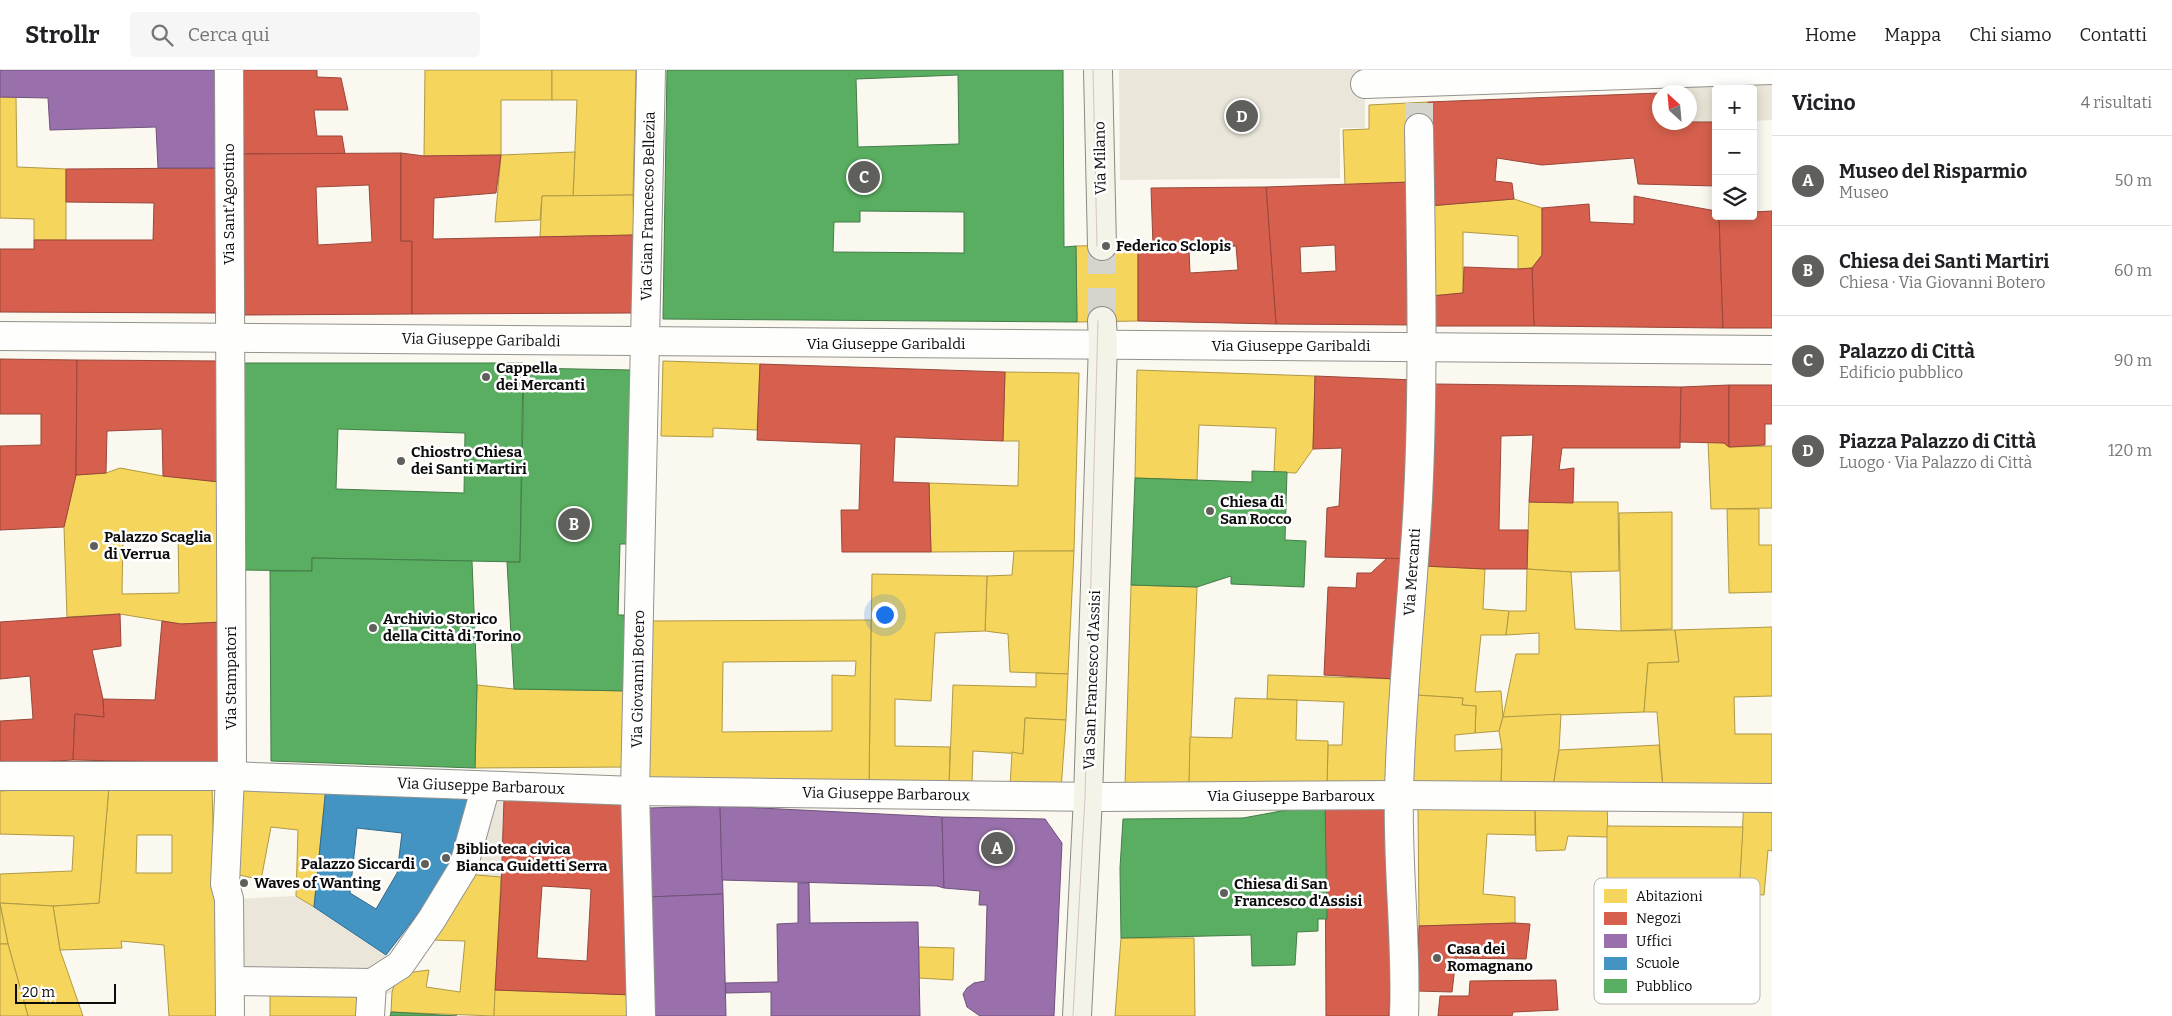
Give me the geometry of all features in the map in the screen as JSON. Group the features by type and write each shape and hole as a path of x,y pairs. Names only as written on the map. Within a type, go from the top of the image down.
{"street":[{"name":"Via Sant'Agostino","path":"229,70 229,338"},
{"name":"Via Gian Francesco Bellezia","path":"646,342 651,70"},
{"name":"Via Milano","path":"1098,70 1102,246"},
{"path":"1365,84 1419,96 1684,73 1772,70"},
{"name":"Via Mercanti","path":"1404,1004 1399,795 1406,652 1418,499 1423,347 1419,96"},
{"name":"Via Giuseppe Garibaldi","path":"0,336 646,342 1103,333 1423,347 1772,350"},
{"name":"Via San Francesco d'Assisi","path":"1077,1016 1088,796 1103,333"},
{"name":"Via Stampatori","path":"229,338 232,767 225,884 229,899 230,1016"},
{"name":"Via Giovanni Botero","path":"641,1016 635,791 646,342"},
{"name":"Via Giuseppe Barbaroux","path":"0,776 230,776 635,791 1088,796 1399,795 1772,798"},
{"path":"230,981 372,984 400,964 432,919 463,868 486,786"},
{"path":"370,1016 372,984"}],"shaded area":[{"path":"1119,70 1365,70 1365,128 1340,128 1340,178 1120,180"},
{"path":"1684,70 1772,70 1772,120 1757,121 1757,85 1712,85 1712,122 1697,123 1697,85 1685,85"},
{"path":"468,794 504,799 501,877 465,874 457,855"},
{"path":"296,896 400,965 392,992 370,1001 217,991 215,900"}],"building: Abitazioni":[{"path":"425,70 552,70 552,100 501,100 501,155 424,156"},
{"path":"552,70 636,70 633,195 573,196 577,100 552,100"},
{"path":"0,97 16,97 17,167 66,169 66,240 34,240 34,219 0,218"},
{"path":"1428,102 1428,127 1410,182 1345,185 1343,130 1369,129 1369,105"},
{"path":"575,152 573,196 542,196 540,220 495,222 501,155"},
{"path":"633,195 634,235 540,237 542,196"},
{"path":"1514,199 1542,208 1542,255 1532,268 1518,269 1518,236 1463,232 1463,293 1431,296 1428,206"},
{"path":"1138,245 1138,321 1077,322 1076,246"},
{"path":"663,361 760,364 757,430 713,428 713,437 661,436"},
{"path":"1137,370 1315,376 1313,449 1296,473 1274,472 1276,428 1199,425 1197,480 1135,478"},
{"path":"1005,372 1079,373 1074,551 931,552 929,483 1018,486 1019,441 1003,441"},
{"path":"1708,442 1724,443 1729,447 1772,446 1772,508 1711,509"},
{"name":"Palazzo Scaglia di Verrua","path":"120,468 163,476 220,482 222,622 181,624 120,614 67,617 64,527 76,475 106,473","holes":["178,533 179,593 122,594 123,536"]},
{"path":"1529,502 1618,502 1619,571 1571,572 1527,569"},
{"path":"1727,509 1759,509 1759,545 1772,545 1772,592 1729,593"},
{"path":"1672,512 1672,629 1621,631 1619,513"},
{"path":"1014,551 1074,551 1068,674 1010,672 1008,634 985,631 987,576 1012,575"},
{"path":"1424,566 1485,569 1483,609 1509,611 1506,635 1481,635 1475,692 1501,691 1503,717 1499,731 1475,733 1476,706 1462,705 1463,698 1415,695"},
{"path":"1527,569 1571,572 1575,629 1621,631 1675,630 1679,662 1648,663 1644,712 1503,717 1516,654 1539,654 1539,633 1506,635 1509,611 1526,611"},
{"path":"872,574 987,576 985,631 935,633 931,701 895,699 895,746 950,747 949,788 869,787"},
{"path":"1131,585 1197,587 1189,785 1125,786"},
{"path":"871,620 869,787 647,780 652,621","holes":["856,661 855,676 832,675 832,731 722,732 723,662"]},
{"path":"1772,627 1772,696 1734,697 1735,734 1772,734 1772,790 1663,789 1657,712 1644,712 1648,663 1679,662 1675,630"},
{"path":"1036,673 1068,674 1066,720 1025,718 1023,754 973,751 972,783 949,788 953,685 1036,687"},
{"path":"1268,675 1396,679 1388,790 1327,788 1328,745 1342,745 1344,702 1267,699"},
{"path":"477,685 514,689 631,691 626,767 475,768"},
{"path":"1415,695 1463,698 1462,705 1476,706 1475,733 1455,735 1455,751 1502,749 1501,787 1406,787"},
{"path":"1235,698 1297,700 1296,740 1328,741 1327,788 1189,785 1190,737 1232,738"},
{"path":"1561,714 1559,750 1553,787 1501,787 1502,749 1499,731 1503,717"},
{"path":"1025,718 1066,720 1061,790 1010,787 1012,752 1023,754"},
{"path":"1659,745 1663,789 1553,787 1559,750"},
{"path":"238,783 326,787 314,907 296,896 298,830 271,827 261,880 235,874"},
{"path":"212,785 218,1016 169,1016 164,945 121,941 122,948 60,950 53,906 99,903 109,786","holes":["137,835 172,835 172,873 136,873"]},
{"path":"109,786 99,903 53,906 0,903 0,874 72,871 74,836 0,834 0,791"},
{"path":"1535,799 1535,835 1487,834 1483,894 1515,897 1515,923 1419,926 1418,803"},
{"path":"1535,799 1607,801 1608,837 1568,836 1565,850 1536,851"},
{"path":"1744,799 1772,802 1772,851 1768,850 1764,895 1760,895 1760,878 1740,878"},
{"path":"1607,826 1743,827 1740,878 1607,878"},
{"path":"465,874 501,877 494,1016 391,1012 392,992 398,974 429,970 426,987 460,992 465,941 431,940"},
{"path":"0,903 53,906 60,950 83,1016 28,1016 8,944"},
{"path":"0,904 8,944 0,944"},
{"path":"1121,938 1194,938 1195,1016 1115,1016"},
{"path":"0,944 8,944 28,1016 0,1016"},
{"path":"919,947 954,948 953,980 919,978"},
{"path":"495,990 634,995 635,1016 494,1016"},
{"path":"270,995 364,996 364,1016 270,1016"}],"building: Negozi":[{"path":"242,70 317,70 317,77 341,78 348,110 314,110 317,136 342,136 345,154 244,154"},
{"path":"1652,93 1652,130 1697,130 1697,122 1712,122 1712,186 1638,184 1634,158 1542,165 1497,158 1495,181 1512,183 1514,199 1428,206 1428,102"},
{"path":"401,153 401,241 412,241 412,314 244,315 244,154","holes":["369,185 372,242 318,245 316,187"]},
{"path":"401,153 424,156 501,155 496,193 434,198 433,239 634,235 632,313 412,314 412,241 401,241"},
{"path":"218,168 219,313 0,312 0,249 34,249 34,240 153,240 154,203 66,202 66,169"},
{"path":"1410,182 1414,325 1276,324 1266,187","holes":["1335,245 1336,271 1301,273 1300,247"]},
{"path":"1266,187 1276,324 1138,321 1138,245 1153,246 1151,188","holes":["1236,246 1238,270 1190,273 1189,249"]},
{"path":"1634,196 1712,210 1712,220 1719,220 1723,328 1534,326 1532,268 1542,255 1542,208 1589,204 1590,222 1634,224"},
{"path":"1772,211 1772,328 1723,328 1719,220 1757,220 1757,212"},
{"path":"1464,267 1532,268 1534,326 1434,326 1431,296 1463,293"},
{"path":"0,359 77,360 76,475 64,527 0,530 0,446 41,445 41,414 0,414"},
{"path":"77,360 221,361 220,482 163,476 162,429 107,431 106,473 76,475"},
{"path":"760,364 1005,372 1003,441 895,437 893,482 929,483 931,552 842,552 841,510 859,510 861,444 757,440"},
{"path":"1315,376 1415,380 1408,559 1325,557 1327,508 1339,506 1342,448 1313,449"},
{"path":"1434,384 1681,387 1680,448 1562,448 1559,470 1574,468 1573,503 1529,502 1533,435 1501,436 1499,530 1528,530 1527,569 1424,566"},
{"path":"1729,385 1729,447 1724,443 1680,442 1681,387"},
{"path":"1729,385 1772,385 1772,424 1765,424 1765,445 1729,447"},
{"path":"1387,558 1408,559 1396,679 1324,675 1328,587 1356,588 1357,573 1371,573"},
{"path":"120,614 121,646 92,650 103,699 104,717 75,714 73,760 0,764 0,721 33,719 30,676 0,679 0,622"},
{"path":"162,621 181,624 222,622 222,763 73,760 75,714 104,717 103,699 155,700"},
{"path":"504,799 625,800 634,995 495,990","holes":["542,886 591,889 587,961 537,958"]},
{"path":"1325,803 1385,806 1395,818 1389,1016 1326,1016"},
{"name":"Casa dei Romagnano","path":"1530,924 1526,959 1456,958 1452,992 1417,991 1419,926"},
{"path":"1556,980 1558,1010 1513,1012 1512,1016 1438,1016 1440,996 1469,996 1470,981"}],"building: Uffici":[{"path":"0,70 219,70 218,168 158,168 156,127 50,130 48,98 0,97"},
{"path":"720,806 723,894 648,897 649,808"},
{"path":"720,806 942,817 944,888 937,886 722,880"},
{"path":"942,817 1045,819 1062,843 1054,1016 980,1016 967,1007 963,994 967,988 974,983 985,981 987,905 979,905 980,891 944,888"},
{"path":"798,883 809,883 810,923 918,922 920,1016 771,1016 771,992 726,993 725,983 778,982 777,924 798,923"},
{"path":"723,894 726,1016 654,1016 648,897"}],"building: Scuole":[{"name":"Palazzo Siccardi","path":"326,787 468,794 457,855 447,876 386,955 314,907","holes":["357,828 402,833 397,873 376,909 350,893"]}],"building: Pubblico":[{"path":"667,70 1063,70 1064,247 1076,246 1077,322 663,319","holes":["958,75 959,144 858,147 856,79","860,211 964,212 964,253 833,252 834,222 860,222"]},
{"path":"243,363 523,363 520,562 312,558 312,571 245,570","holes":["338,429 465,433 464,493 336,489"]},
{"path":"524,368 631,370 627,544 620,544 618,615 624,615 631,691 514,689 507,562 520,562"},
{"name":"Chiesa di San Rocco","path":"1252,471 1287,472 1285,540 1306,541 1304,587 1231,584 1231,576 1197,587 1131,585 1135,478 1252,482"},
{"name":"Archivio Storico della Città di Torino","path":"312,558 472,561 477,685 475,768 271,761 270,571 312,571"},
{"name":"Chiesa di San Francesco d'Assisi","path":"1325,803 1327,919 1318,919 1318,931 1297,932 1295,965 1252,966 1251,935 1121,938 1120,868 1123,819 1243,818"},
{"path":"391,1012 457,1016 390,1016"}],"tunnel":[{"path":"1419,103 1419,128"},
{"path":"1102,246 1102,321"}],"tram line":[{"path":"1093,70 1097,246"},
{"path":"1073,1016 1085,797 1098,321"}],"place":[{"name":"Piazza Palazzo di Città","path":"1242,116"},
{"name":"Palazzo di Città","path":"864,177"},
{"name":"Federico Sclopis","path":"1106,246"},
{"name":"Cappella dei Mercanti","path":"486,377"},
{"name":"Chiostro Chiesa dei Santi Martiri","path":"401,461"},
{"name":"Chiesa di San Rocco","path":"1210,511"},
{"name":"Chiesa dei Santi Martiri","path":"574,524"},
{"name":"Palazzo Scaglia di Verrua","path":"94,546"},
{"name":"Archivio Storico della Città di Torino","path":"373,628"},
{"name":"Museo del Risparmio","path":"997,848"},
{"name":"Biblioteca civica Bianca Guidetti Serra","path":"446,858"},
{"name":"Palazzo Siccardi","path":"425,864"},
{"name":"Waves of Wanting","path":"244,883"},
{"name":"Chiesa di San Francesco d'Assisi","path":"1224,893"},
{"name":"Casa dei Romagnano","path":"1437,958"}]}
